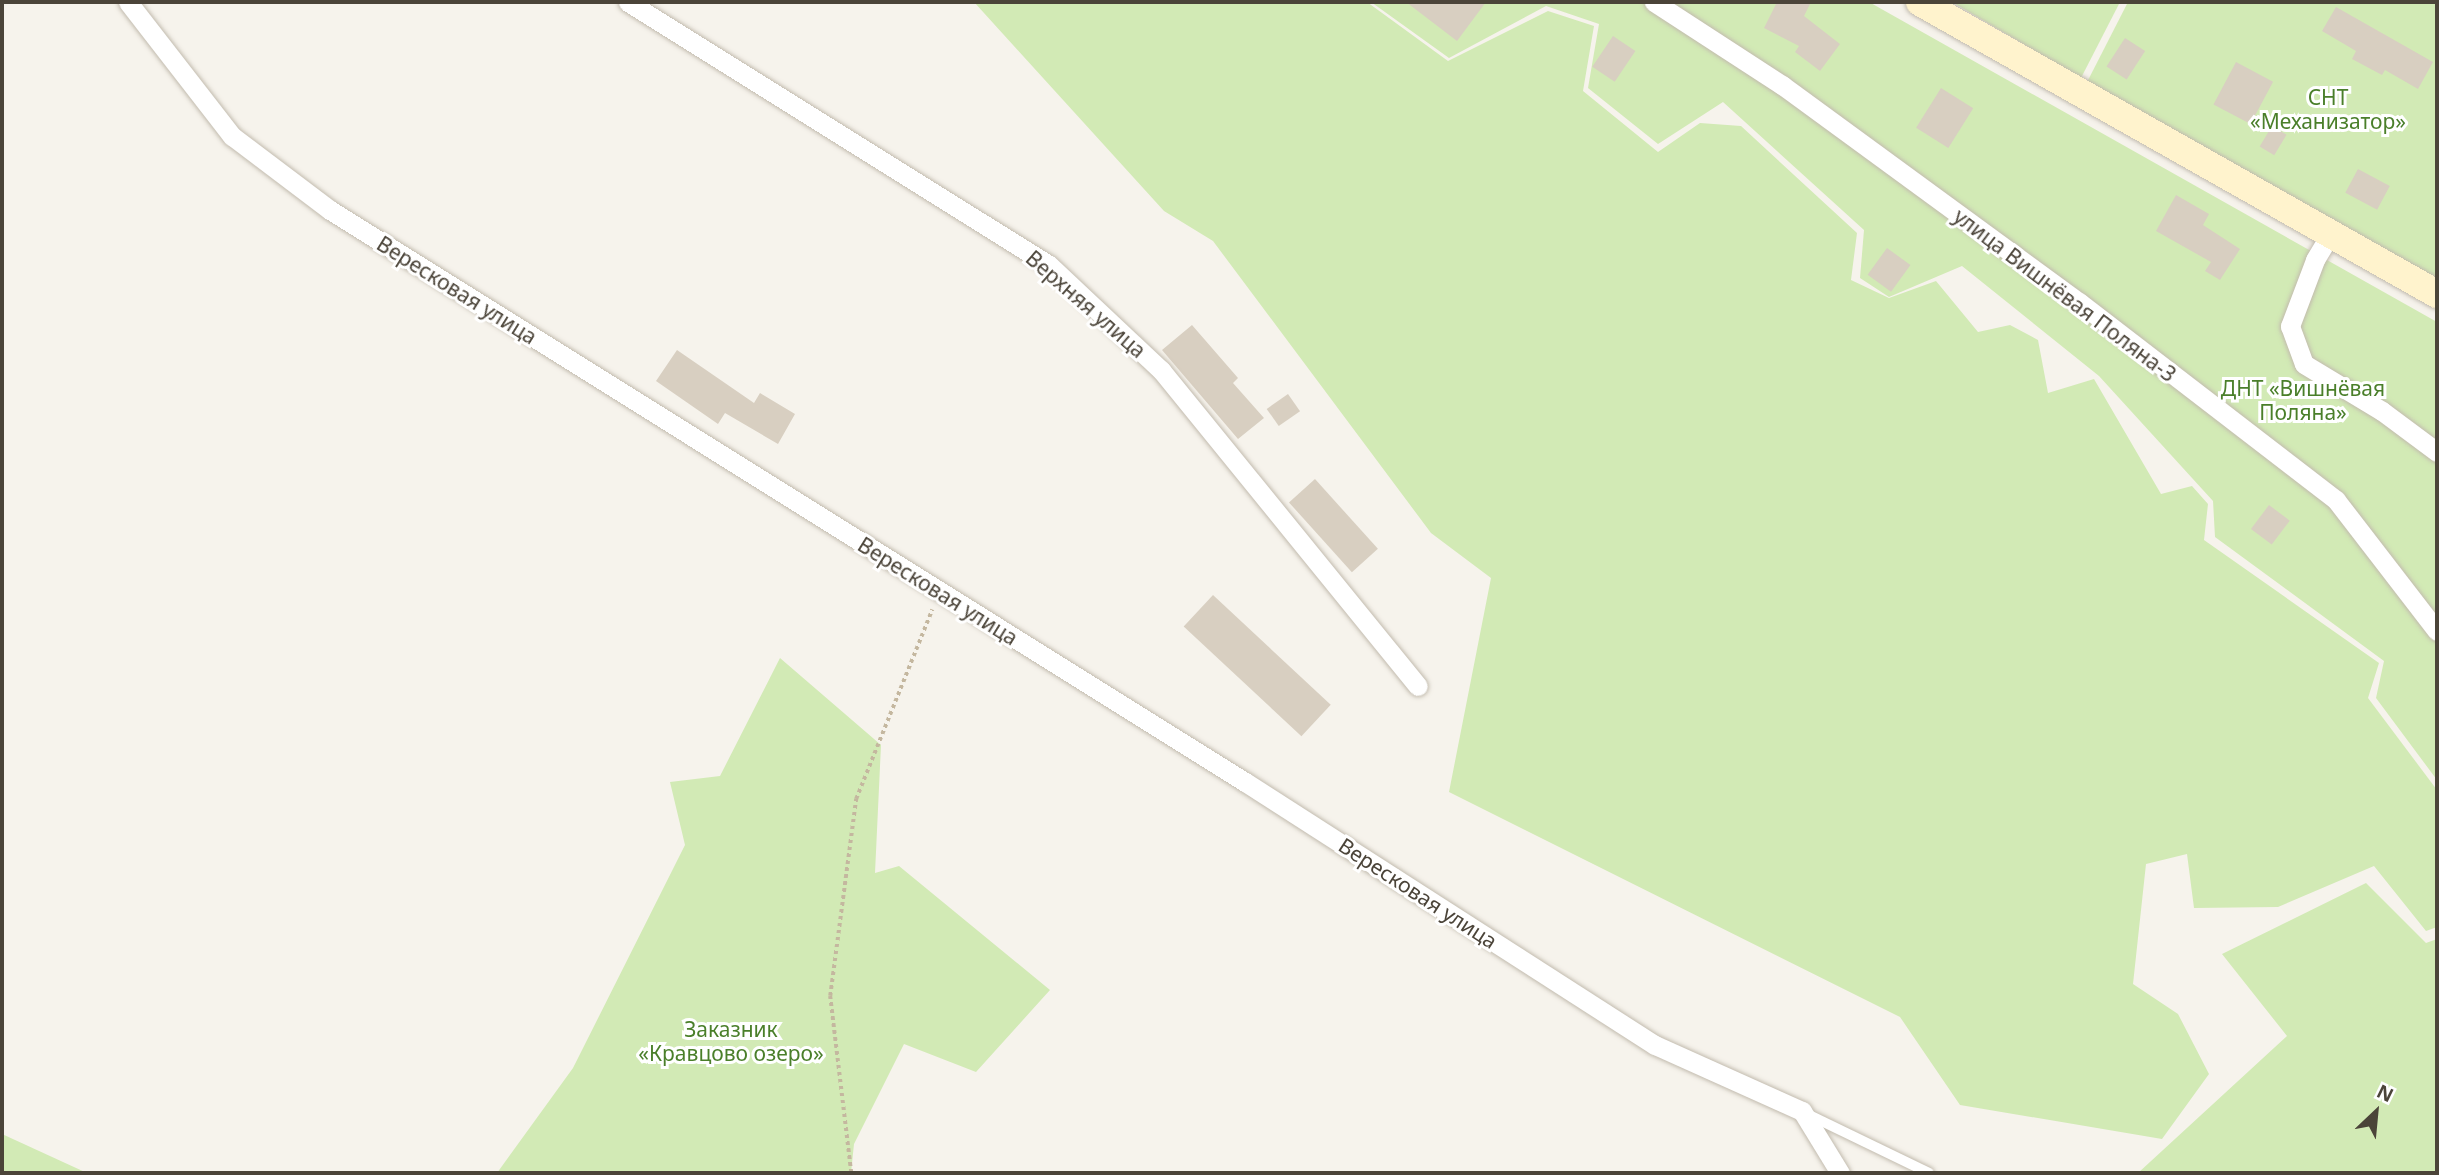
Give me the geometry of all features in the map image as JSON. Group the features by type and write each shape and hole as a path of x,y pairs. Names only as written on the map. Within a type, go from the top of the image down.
{"main road":[{"path":"1920,2 2437,294"}],"street":[{"name":"Вересковая улица","path":"128,2 232,136 330,210 1655,1045 1802,1111"},
{"name":"Верхняя улица","path":"628,2 1049,265 1161,370 1418,686"},
{"name":"улица Вишнёвая Поляна-3","path":"1654,2 1782,85 2078,302 2336,500 2437,631"},
{"path":"2331,233 2315,260 2290,326 2304,363 2382,411 2437,452"},
{"path":"1802,1111 1840,1173"}],"lane":[{"path":"1802,1111 1929,1173"}],"path":[{"path":"851,1173 830,996 856,799 939,592"}],"green space":[{"path":"974,2 1367,2 1448,61 1548,11 1594,26 1583,91 1658,152 1700,123 1741,126 1857,233 1851,280 1889,298 1936,281 1978,332 2010,325 2038,340 2048,393 2094,379 2161,494 2192,486 2208,504 2204,540 2379,663 2368,698 2437,790 2437,927 2426,931 2374,866 2278,907 2194,908 2187,854 2146,864 2133,984 2178,1014 2209,1074 2162,1139 1960,1105 1900,1017 1449,792 1491,578 1431,533 1213,241 1164,211"},
{"name":"ДНТ «Вишнёвая Поляна»","path":"1371,2 1869,2 2437,322 2437,780 2376,698 2384,661 2215,537 2213,501 2099,376 1962,266 1889,297 1860,278 1864,230 1723,102 1658,144 1588,88 1599,24 1546,6 1449,58"},
{"path":"1952,2 2120,2 2081,78"},
{"name":"СНТ «Механизатор»","path":"2128,2 2437,2 2437,296 2083,90"},
{"name":"Заказник «Кравцово озеро»","path":"780,658 881,745 875,873 899,866 1050,990 976,1072 904,1044 854,1144 851,1173 497,1173 573,1068 685,845 670,782 720,776"},
{"path":"2366,883 2426,943 2437,939 2437,1173 2138,1173 2287,1036 2222,954"},
{"path":"2,1134 87,1173 2,1173"}],"building":[{"path":"1406,2 1486,2 1457,41"},
{"path":"1777,2 1811,2 1804,16 1840,44 1820,71 1795,52 1799,46 1764,28"},
{"path":"2336,7 2433,62 2418,89 2385,70 2382,75 2352,59 2356,51 2322,31"},
{"path":"1613,36 1635,51 1615,82 1592,67"},
{"path":"2125,38 2145,51 2127,80 2106,67"},
{"path":"2236,62 2273,82 2251,124 2213,104"},
{"path":"1941,88 1973,108 1948,148 1916,128"},
{"path":"2272,126 2287,135 2274,155 2260,147"},
{"path":"2358,169 2390,186 2377,210 2345,193"},
{"path":"2176,195 2209,214 2203,225 2240,249 2220,280 2205,271 2211,262 2156,231"},
{"path":"1887,248 1910,265 1891,292 1868,275"},
{"path":"1192,325 1238,378 1233,383 1264,418 1238,439 1162,350"},
{"path":"677,350 754,403 760,393 795,414 778,444 725,413 718,424 656,381"},
{"path":"1288,394 1300,411 1279,426 1267,409"},
{"path":"1315,479 1378,549 1352,572 1289,502"},
{"path":"2269,505 2290,521 2272,545 2251,529"},
{"path":"1213,595 1331,705 1301,736 1184,626"}]}
